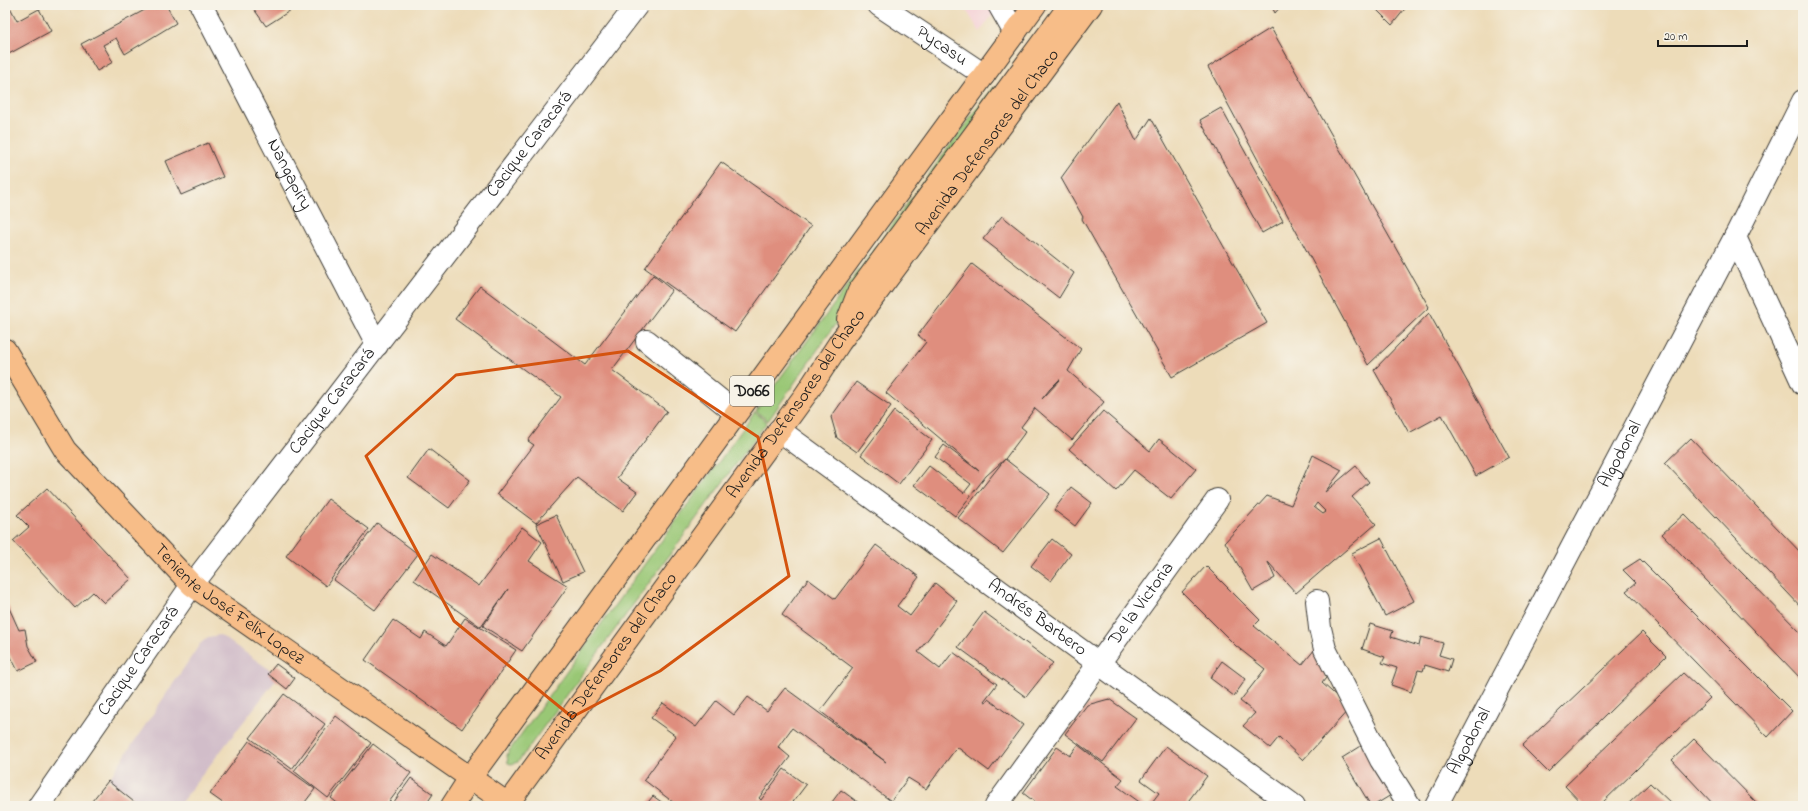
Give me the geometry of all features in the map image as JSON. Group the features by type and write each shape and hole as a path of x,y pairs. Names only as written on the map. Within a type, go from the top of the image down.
{"main road":[{"name":"D066","path":"452,806 470,778 1035,5"},
{"path":"840,342 859,291 1070,5"},
{"name":"Avenida Defensores del Chaco","path":"507,805 806,394 840,342 1091,5"},
{"name":"Teniente José Felix Lopez","path":"5,350 65,450 192,585 507,805"}],"street":[{"name":"Nangapiry","path":"201,5 377,345"},
{"name":"Cacique Caracará","path":"39,806 192,585 637,5"},
{"name":"Pycasu","path":"879,5 984,75"},
{"path":"1000,5 1015,33"},
{"name":"Algodonal","path":"1436,806 1735,237 1803,101"},
{"path":"1735,237 1803,384"},
{"path":"647,341 736,414"},
{"name":"Andrés Barbero","path":"779,430 1294,806"},
{"name":"De la Victoria","path":"996,806 1217,500"},
{"path":"1317,601 1320,628 1325,649 1381,760 1410,806"}],"highlighted area":[{"path":"628,351 758,437 789,576 660,671 572,717 454,621 366,456 456,375"}],"shaded area":[{"path":"963,5 1000,5 980,32"},
{"path":"220,635 279,676 178,806 143,806 109,779 200,644 208,637"}],"green space":[{"path":"995,87 997,92 768,421 756,411 992,88"},
{"path":"755,412 767,422 518,762 511,764 508,763 507,755 509,751"}],"building":[{"path":"5,5 9,5 17,21 39,9 51,31 5,56"},
{"path":"154,5 166,5 176,23 125,54 116,38 103,45 113,62 97,71 81,44"},
{"path":"251,5 299,5 266,26"},
{"path":"1271,5 1282,5 1275,13"},
{"path":"1372,5 1408,5 1392,25"},
{"path":"1271,28 1429,307 1368,365 1208,67"},
{"path":"1117,101 1136,141 1151,118 1267,323 1172,377 1082,219 1083,217 1061,178"},
{"path":"1221,108 1283,221 1262,233 1200,120"},
{"path":"208,143 223,177 181,195 166,161"},
{"path":"721,162 811,226 735,332 645,268"},
{"path":"1002,216 1074,273 1059,298 983,239"},
{"path":"972,264 1081,349 1068,371 1104,402 1072,440 1035,408 1021,427 1026,431 1005,459 986,476 955,516 914,485 929,466 964,493 971,484 935,457 944,445 979,471 886,393 926,342 918,335","holes":["1060,380 1042,399 1050,389"]},
{"path":"653,275 672,290 612,370 667,411 617,478 637,492 623,511 577,477 536,523 497,494 534,445 528,441 561,397 455,319 480,286 585,365"},
{"path":"1429,313 1509,457 1476,476 1442,415 1409,433 1374,370"},
{"path":"856,382 891,406 857,452 837,438 831,417"},
{"path":"894,411 932,440 899,484 861,455"},
{"path":"1103,411 1150,451 1159,439 1196,469 1171,499 1134,470 1116,491 1069,449"},
{"path":"1691,438 1803,555 1803,609 1665,463"},
{"path":"429,449 470,480 449,508 408,478"},
{"path":"1313,455 1342,470 1325,492 1356,466 1369,482 1352,497 1376,524 1296,593 1268,562 1275,578 1253,591 1225,542 1267,496 1291,505","holes":["1317,503 1326,512 1323,514 1314,507"]},
{"path":"1005,459 1050,494 1003,553 958,518"},
{"path":"1071,487 1092,503 1075,526 1054,510"},
{"path":"47,488 131,579 104,603 93,592 75,608 13,541 29,527 17,515"},
{"path":"328,499 369,529 326,586 286,556"},
{"path":"1684,514 1803,635 1803,681 1662,534"},
{"path":"556,515 583,572 563,581 536,524"},
{"path":"377,523 418,554 375,610 334,580"},
{"path":"522,527 542,542 529,561 568,586 522,651 483,626 508,589 481,627 414,580 432,554 479,586"},
{"path":"1381,538 1414,601 1385,616 1352,553"},
{"path":"1052,539 1071,554 1051,581 1031,566"},
{"path":"876,545 919,577 897,606 910,616 935,583 957,601 918,652 940,669 953,652 997,684 984,701 986,702 988,699 1023,725 989,771 957,747 926,789 908,778 891,801 792,728 778,747 790,757 759,798 761,800 784,769 806,785 790,806 678,806 644,780 676,736 651,718 663,703 696,727 716,701 734,715 748,697 767,711 785,688 886,762 820,711 853,668 782,615 808,579 835,599"},
{"path":"1640,559 1792,711 1768,737 1626,591 1636,583 1623,570"},
{"path":"1206,566 1260,620 1254,626 1302,665 1315,649 1326,667 1326,678 1322,683 1350,708 1303,760 1279,737 1270,748 1243,726 1255,713 1240,701 1265,669 1236,646 1182,592"},
{"path":"5,599 19,630 25,629 28,646 37,662 18,671 8,651 5,652"},
{"path":"984,612 1053,663 1026,697 958,647"},
{"path":"465,618 516,650 462,729 365,660 393,620 421,639 425,632 446,646"},
{"path":"1370,624 1393,631 1391,637 1419,646 1421,637 1443,643 1439,655 1452,659 1448,672 1425,665 1423,671 1418,670 1411,692 1391,685 1397,668 1382,663 1385,657 1362,649"},
{"path":"1642,632 1666,656 1548,772 1522,746"},
{"path":"1222,661 1246,679 1234,696 1210,678"},
{"path":"276,664 295,678 287,689 268,674"},
{"path":"1683,673 1710,698 1599,806 1584,806 1565,786"},
{"path":"284,694 325,724 292,769 250,738"},
{"path":"1109,699 1136,718 1103,762 1065,734 1087,705"},
{"path":"336,716 371,743 328,798 294,771"},
{"path":"1694,739 1760,806 1715,806 1672,760"},
{"path":"249,741 315,789 302,806 227,806 210,794"},
{"path":"1366,743 1396,792 1373,806 1371,806 1342,758"},
{"path":"373,744 411,773 386,806 341,806 331,798"},
{"path":"1078,745 1123,779 1117,786 1145,806 1040,806 1023,793 1057,747 1070,756"},
{"path":"1166,746 1207,776 1186,804 1189,806 1149,806 1159,793 1141,780"},
{"path":"411,778 433,794 425,806 391,806"},
{"path":"108,781 139,806 88,806"},
{"path":"1650,783 1674,806 1626,806"},
{"path":"841,790 863,806 829,806"},
{"path":"653,796 667,806 645,806"}]}
